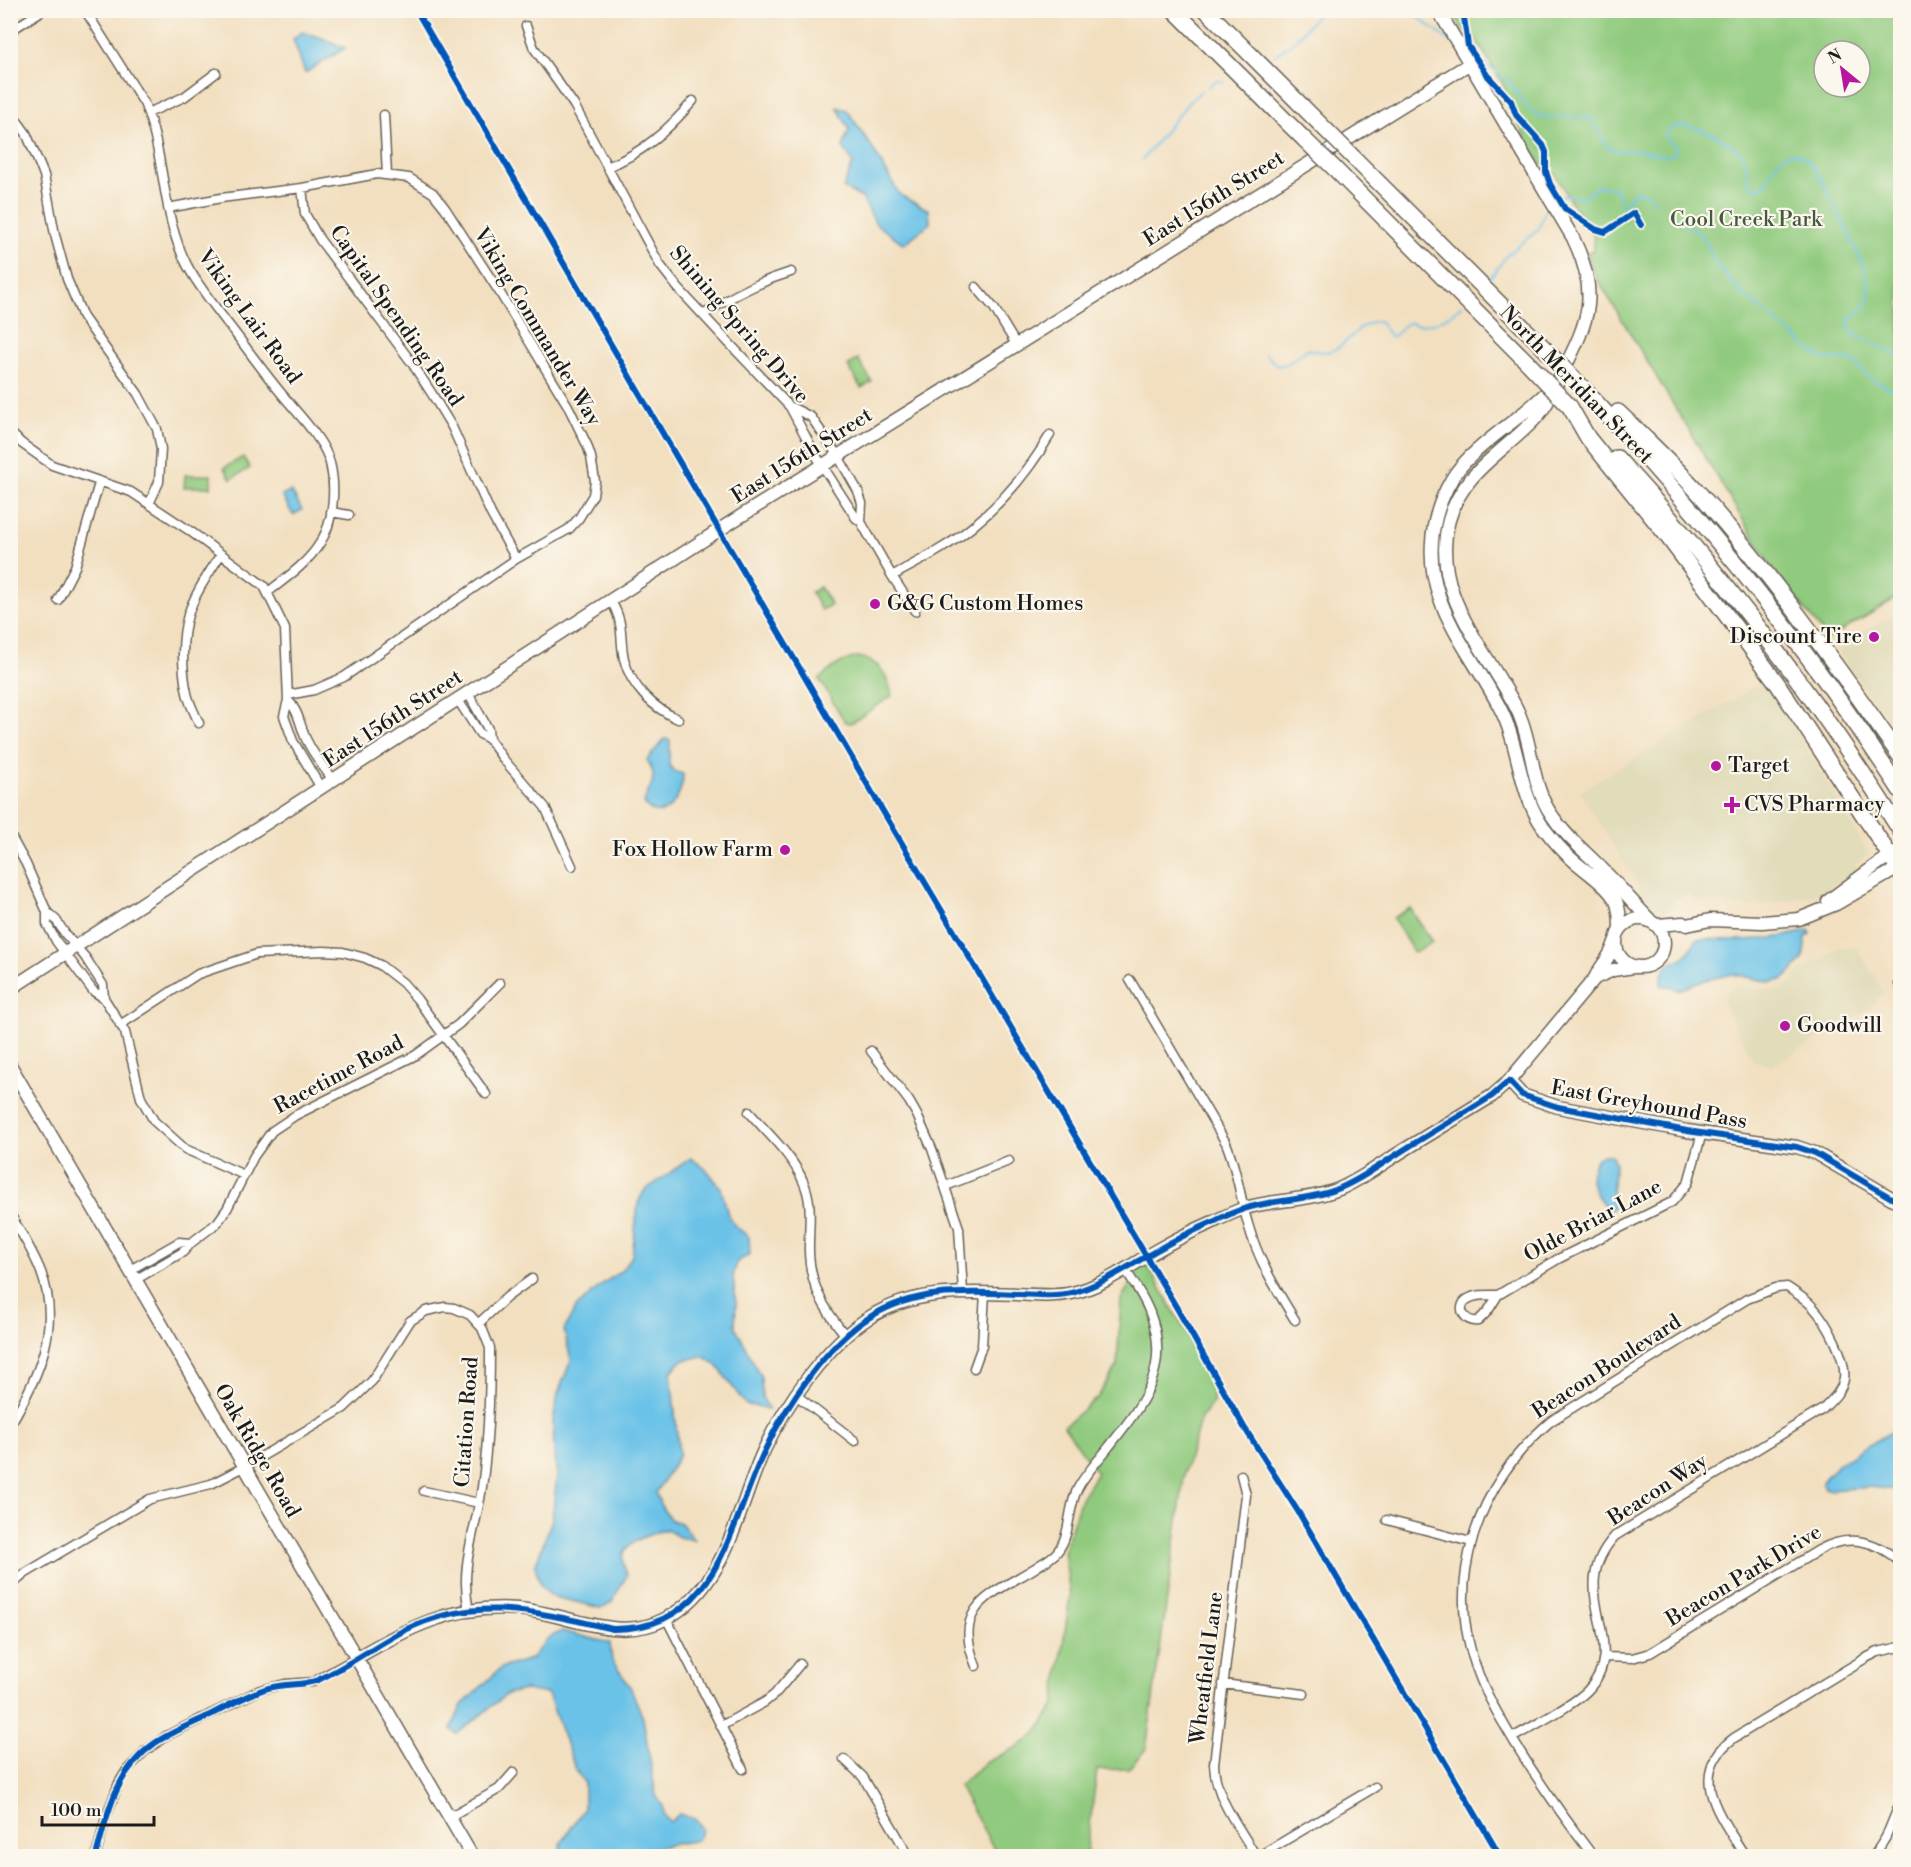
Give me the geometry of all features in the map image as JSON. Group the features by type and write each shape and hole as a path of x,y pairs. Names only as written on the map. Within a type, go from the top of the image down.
{"highway":[{"name":"North Meridian Street","path":"1174,10 1478,312 1645,489 1757,625 1831,726 1900,829"},
{"name":"North Meridian Street","path":"1206,10 1538,342 1660,473 1751,582 1832,690 1900,790"},
{"path":"1579,384 1610,404 1724,521 1846,679 1900,756"},
{"path":"1570,407 1588,438 1665,533 1778,683 1898,862"}],"street":[{"path":"10,31 43,10"},
{"name":"Viking Lair Road","path":"86,10 144,103 159,149 168,208 176,239 198,284 314,434 330,462 331,512 320,544 299,568 268,592"},
{"path":"1438,10 1576,246 1584,265 1588,286 1589,302 1585,325 1539,415 1471,477 1459,497 1449,518 1445,538 1445,564 1449,586 1457,606 1521,718 1534,772 1549,812 1572,842 1654,922 1665,939 1662,954 1650,965 1613,970 1595,978"},
{"name":"Shining Spring Drive","path":"526,26 534,48 574,105 660,265 703,315 790,407 815,454 856,518 861,522 892,576 915,610"},
{"name":"East 156th Street","path":"10,989 734,521 1017,346 1467,60"},
{"path":"148,113 184,97 216,73"},
{"path":"607,167 645,148 671,126 693,101"},
{"path":"10,111 26,133 44,175 55,235 67,279 83,317 138,394 157,429 161,449 159,482 149,504"},
{"path":"384,115 387,175"},
{"name":"Viking Commander Way","path":"168,208 360,177 387,175 409,178 433,193 500,293 568,406 591,458 595,481 593,495 579,518 569,529 516,559 344,677 314,690 288,697"},
{"name":"Capital Spending Road","path":"302,188 304,214 320,240 412,363 432,394 452,427 491,514 516,559"},
{"path":"703,315 746,288 791,272"},
{"path":"976,287 994,308 1017,346"},
{"path":"96,1857 106,1817 119,1782 145,1751 166,1736 260,1690 285,1684 313,1682 423,1622 469,1611 492,1608 519,1609 613,1629 638,1628 666,1618 680,1609 701,1590 722,1558 763,1453 780,1419 829,1353 869,1318 901,1302 930,1294 963,1292 1050,1296 1072,1293 1093,1286 1161,1248 1244,1208 1308,1198 1348,1184 1492,1096 1509,1081 1595,978 1600,967 1611,954 1620,928 1619,908 1611,894 1559,847 1538,818 1522,780 1511,731 1440,604 1434,584 1431,556 1432,531 1449,483 1463,464 1548,391 1570,358"},
{"path":"790,407 811,417 838,456 858,491 862,503 861,522"},
{"path":"10,432 21,443 52,465 99,483 131,492 264,586 285,630 288,697 284,716 293,741 321,788"},
{"path":"892,576 971,528 1018,484 1050,435"},
{"path":"58,600 75,567 99,483"},
{"path":"331,512 349,514"},
{"path":"199,723 187,695 185,640 188,616 221,554"},
{"path":"611,601 620,618 625,661 630,673 648,700 678,719"},
{"path":"463,696 480,734 489,740 545,807 572,866"},
{"path":"288,697 295,707 306,740 333,780"},
{"path":"10,835 21,853 47,912 47,924 70,950 85,957 103,986 104,998"},
{"path":"1664,947 1688,925 1710,920 1762,922 1783,920 1829,901 1898,862"},
{"path":"47,912 56,920 93,990 104,998 125,1032 141,1098 154,1120 184,1149 244,1175"},
{"path":"1620,928 1626,922 1642,918 1654,922 1688,925"},
{"path":"1615,942 1620,958 1634,967"},
{"path":"120,1025 198,974 257,954 343,952 380,965 411,991 486,1094"},
{"path":"1130,980 1226,1143 1259,1256 1295,1320"},
{"name":"Racetime Road","path":"132,1275 183,1252 217,1223 227,1209 262,1143 272,1131 284,1122 416,1055 459,1024 500,983"},
{"path":"871,1051 917,1115 946,1186 962,1241 963,1292"},
{"name":"Oak Ridge Road","path":"10,1065 472,1857"},
{"name":"East Greyhound Pass","path":"1509,1081 1522,1095 1584,1113 1805,1149 1900,1203"},
{"path":"749,1112 787,1156 803,1181 810,1210 809,1254 813,1283 823,1306 846,1336"},
{"name":"Olde Briar Lane","path":"1498,1295 1558,1259 1672,1202 1688,1183 1702,1133"},
{"path":"946,1186 1009,1161"},
{"path":"10,1214 41,1274 50,1315 46,1346 39,1369 10,1425"},
{"path":"976,1666 967,1636 975,1610 985,1598 1046,1561 1059,1550 1067,1532 1075,1494 1079,1486 1138,1409 1150,1386 1157,1354 1154,1324 1144,1300 1125,1269"},
{"path":"10,1586 26,1573 150,1499 211,1484 344,1408 372,1381 404,1330 417,1316 435,1308 454,1308 470,1315 478,1323 507,1297 532,1279"},
{"name":"Beacon Boulevard","path":"1593,1857 1542,1787 1512,1738 1483,1686 1469,1643 1464,1588 1471,1542 1481,1512 1498,1480 1526,1443 1551,1421 1756,1295 1787,1287 1801,1297"},
{"path":"974,1368 981,1346 985,1293"},
{"name":"Beacon Way","path":"1604,1657 1593,1586 1599,1560 1610,1542 1626,1528 1823,1409 1841,1388 1844,1378 1839,1349 1818,1313 1801,1297"},
{"name":"Citation Road","path":"469,1611 465,1586 466,1564 479,1503 485,1460 490,1348 486,1334 478,1323"},
{"path":"796,1395 855,1441"},
{"name":"Wheatfield Lane","path":"1241,1475 1246,1495 1214,1778 1219,1793 1257,1857"},
{"path":"424,1491 479,1503"},
{"path":"1387,1520 1471,1542"},
{"name":"Beacon Park Drive","path":"1604,1657 1632,1658 1650,1653 1819,1550 1840,1540 1867,1542 1900,1563"},
{"path":"666,1618 743,1769"},
{"path":"1745,1857 1715,1804 1709,1786 1709,1770 1721,1749 1734,1738 1864,1659 1884,1650 1900,1647"},
{"path":"1512,1738 1585,1693 1597,1677 1604,1657"},
{"path":"721,1726 776,1694 800,1664"},
{"path":"1223,1684 1304,1694"},
{"path":"844,1760 863,1777 909,1857"},
{"path":"449,1817 499,1789 514,1772"},
{"path":"1257,1857 1375,1787"},
{"path":"1874,1857 1886,1837 1900,1803"}],"shaded area":[{"path":"1900,612 1900,736 1839,653 1842,643"},
{"path":"1766,680 1869,854 1855,864 1858,870 1817,895 1750,907 1694,899 1689,893 1674,900 1677,906 1663,912 1659,906 1653,909 1580,791"},
{"path":"1841,947 1857,948 1884,992 1870,1008 1772,1066 1753,1060 1726,1009 1723,999 1729,990 1736,986 1777,991 1796,981 1792,976"}],"green space":[{"name":"Cool Creek Park","path":"1452,11 1900,11 1900,596 1828,639 1771,566 1593,272 1587,253 1594,249 1593,232 1573,205 1555,174 1540,163 1509,108 1503,84 1477,41 1463,30"},
{"path":"858,359 872,382 861,388 848,366"},
{"path":"243,457 250,468 231,479 224,468"},
{"path":"185,475 211,475 211,487 184,487"},
{"path":"820,587 831,605 821,610 811,592"},
{"path":"858,657 872,662 882,670 892,696 851,723 845,722 819,679 842,662"},
{"path":"1410,908 1432,942 1414,953 1393,918"},
{"path":"1146,1263 1213,1379 1213,1402 1201,1418 1185,1470 1146,1749 1128,1769 1097,1770 1086,1856 998,1856 959,1786 985,1763 1019,1746 1034,1735 1054,1707 1070,1596 1064,1550 1081,1498 1097,1473 1064,1426 1098,1397 1117,1366 1121,1299 1135,1276 1133,1268"}],"water":[{"path":"302,32 345,48 305,73 293,39"},
{"path":"837,107 847,110 900,195 929,210 930,223 904,244 876,224 862,198 843,188 853,163 843,147 849,129"},
{"path":"291,491 302,510 293,515 282,496"},
{"path":"664,739 670,740 669,765 674,771 683,774 676,799 665,811 659,813 651,810 644,803 653,777 647,760"},
{"path":"1809,930 1811,934 1806,937 1803,959 1782,980 1770,982 1733,974 1700,981 1679,990 1661,985 1665,969 1687,954 1697,939 1739,940 1781,937"},
{"path":"1603,1155 1612,1155 1615,1163 1612,1193 1614,1206 1611,1210 1598,1196 1591,1182 1596,1159"},
{"path":"691,1158 707,1170 721,1188 728,1215 735,1226 749,1237 750,1254 737,1262 733,1277 736,1303 735,1326 761,1377 762,1397 769,1410 746,1405 716,1364 703,1356 681,1361 671,1372 679,1455 656,1493 661,1506 671,1520 681,1523 694,1540 679,1537 666,1529 632,1543 624,1555 623,1564 627,1575 612,1602 601,1608 550,1596 540,1584 535,1566 552,1519 557,1475 553,1421 558,1394 571,1360 564,1330 576,1308 601,1285 622,1270 632,1256 638,1203 644,1191"},
{"path":"1900,1427 1900,1491 1871,1487 1831,1490 1825,1488 1822,1482 1838,1465"},
{"path":"562,1631 610,1643 612,1661 630,1686 643,1718 656,1796 663,1806 664,1816 670,1822 679,1814 696,1819 702,1830 697,1840 657,1847 644,1852 642,1856 560,1856 561,1843 584,1809 584,1782 576,1771 548,1694 525,1690 507,1694 457,1734 451,1729 462,1705 501,1668 531,1659 548,1638"}],"waterway":[{"path":"1275,55 1295,41 1321,10"},
{"path":"1409,10 1452,43"},
{"path":"1472,56 1507,80 1535,114 1548,117 1591,118 1607,146 1618,151 1637,150 1665,156 1673,155 1676,151 1675,146 1666,139 1666,132 1669,128 1676,126 1690,127 1718,137 1735,148 1745,160 1750,183 1753,187 1762,188 1780,158 1790,153 1806,158 1819,175 1859,256 1868,282 1868,302 1848,321 1849,327 1855,336 1867,339 1900,356"},
{"path":"1208,87 1216,80 1224,83"},
{"path":"1142,160 1188,103 1201,91"},
{"path":"1557,201 1564,195 1582,198 1599,186 1616,189 1621,205 1625,204 1636,191 1648,195 1656,203"},
{"path":"1485,282 1506,256 1538,230 1545,211 1550,207"},
{"path":"1671,215 1697,231 1706,241 1716,266 1743,294 1818,356 1831,360 1848,359 1856,363 1866,375 1875,381 1900,393"},
{"path":"1265,354 1278,366 1283,365 1308,349 1321,352 1331,351 1369,323 1379,321 1391,337 1406,324 1424,325 1436,322 1462,305"}],"cycle path":[{"path":"416,10 884,813 1178,1310 1244,1427 1299,1513 1500,1856"},
{"path":"1463,10 1468,46 1487,75 1511,101 1516,115 1543,145 1546,152 1546,172 1550,184 1565,209 1595,229 1605,232 1634,213 1641,225"},
{"path":"96,1856 115,1794 131,1766 142,1754 167,1736 249,1695 272,1687 318,1680 405,1630 431,1619 457,1612 509,1610 560,1617 613,1629 648,1625 676,1612 698,1592 715,1568 765,1450 796,1395 838,1343 870,1317 888,1308 924,1296 962,1293 1055,1295 1069,1294 1097,1284 1179,1238 1232,1213 1266,1203 1324,1194 1344,1186 1492,1096 1509,1081 1522,1095 1558,1107 1687,1131 1797,1147 1815,1153 1900,1203"}],"place":[{"name":"G&G Custom Homes","path":"875,604"},
{"name":"Discount Tire","path":"1874,637"},
{"name":"Target","path":"1716,766"},
{"name":"CVS Pharmacy","path":"1732,805"},
{"name":"Fox Hollow Farm","path":"785,850"},
{"name":"Goodwill","path":"1785,1026"}]}
